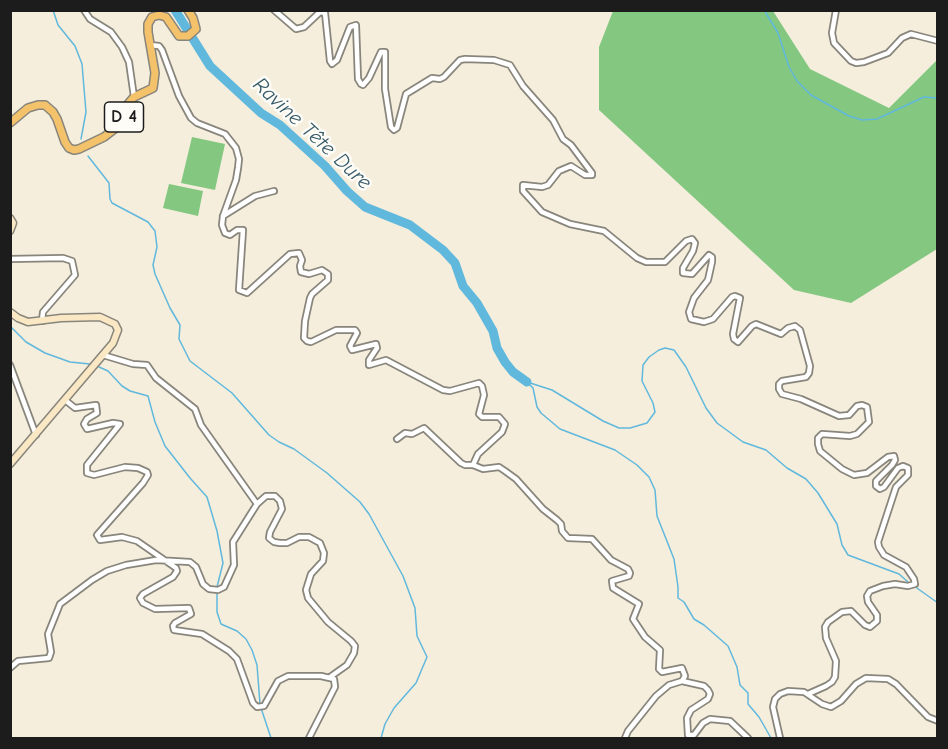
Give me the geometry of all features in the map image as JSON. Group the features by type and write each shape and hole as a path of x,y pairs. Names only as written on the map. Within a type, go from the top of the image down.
{"main road":[{"name":"D 4","path":"12,118 28,108 45,105 53,111 69,148 79,150 104,137 121,124 128,104 134,98 153,88 156,81 148,24 152,17 159,15 166,18 175,31 184,37 194,33 195,23 189,10"},
{"path":"10,218 13,223 10,231"},
{"path":"10,312 24,321 100,318 115,324 118,330 117,337 103,355 10,464"}],"street":[{"path":"84,10 90,19 111,32 122,47 129,62 134,98"},
{"path":"274,10 296,29 304,27 320,12 325,13 332,64 337,60 350,27 356,25 358,79 361,84 369,78 381,52 385,52 385,88 390,127 394,130 397,128 406,94 432,78 444,77 465,59 494,60 510,65 523,86 553,120 563,139 571,145 592,173 592,175 585,175 571,166 559,171 548,185 542,188 523,184 523,191 542,212 570,224 604,231 637,258 646,261 665,262 686,241 692,239 695,243 693,251 683,268 683,273 692,274 708,255 712,257 712,262 708,280 694,298 689,312 691,319 704,322 713,319 735,296 740,298 733,334 734,339 738,342 756,324 781,334 795,326 800,330 810,366 809,373 806,377 782,381 779,384 782,393 839,416 849,416 857,406 867,407 869,422 858,434 850,436 822,434 818,438 820,452 854,475 867,473 888,457 894,456 895,460 892,465 876,481 876,486 880,489 898,468 903,466 908,468 908,476 896,487 878,542 884,555 906,567 915,584 908,586 895,584 870,591 867,596 868,602 877,615 877,621 870,627 851,611 842,612 828,622 825,627 826,639 836,661 835,677 826,686 808,694"},
{"path":"836,10 832,33 834,44 855,63 888,53 902,38 911,34 938,41"},
{"path":"150,45 159,46 162,50 179,96 191,118 197,123 225,134 236,148 239,159 236,180 222,225 225,233 230,235 237,230 243,230 239,290 247,293 295,252 301,256 301,272 309,274 322,270 328,274 328,280 310,298 305,321 304,338 307,341 311,342 336,330 355,330 357,333 350,346 352,350 376,344 377,348 369,360 369,365 386,360 450,392 479,383 484,395 479,414 482,417 499,417 505,424 502,432 478,454 473,465"},
{"path":"223,216 255,196 274,191"},
{"path":"10,259 63,258 72,261 75,275 43,312 42,321"},
{"path":"103,355 133,364 147,365 156,378 195,409 201,425 257,504"},
{"path":"10,365 36,435"},
{"path":"64,400 75,408 96,405 97,413 87,419 84,424 87,429 113,423 120,424 87,465 87,473 94,475 125,467 144,470 148,475 98,532 98,538 104,540 122,537 133,540 166,559 176,568 176,574 145,592 141,600 155,609 189,609 191,614 176,623 173,626 174,630 202,634 229,651 237,659 253,703 257,707 264,706 281,679 295,676 334,679 335,687 309,738"},
{"path":"397,439 405,433 412,434 424,428 461,463 483,469 499,467 516,479 543,509 561,524 562,531 568,538 592,539 611,560 628,569 630,573 628,576 612,581 613,588 639,604 633,619 645,637 660,650 659,669 662,672 682,668 685,676 682,681"},
{"path":"10,668 18,661 49,658 51,652 48,634 60,604 107,571 126,565 166,559 190,562 196,567 203,584 209,589 218,590 224,587 234,565 233,542 257,504 266,496 275,496 280,501 282,509 269,538 274,542 287,543 299,537 309,537 320,543 324,552 323,561 308,581 306,590 308,598 328,622 355,646 354,653 346,665 330,677"},
{"path":"780,738 773,707 775,699 780,694 797,690 831,707 866,678 888,679 902,689 928,717 938,721"},
{"path":"625,738 656,696 669,685 682,681 704,686 710,694 708,699 691,710 687,718 688,735 694,735 703,723 711,719 730,721 748,738"}],"green space":[{"path":"613,11 773,11 810,69 889,108 937,60 937,249 851,303 794,290 599,110 599,47"},
{"path":"192,137 225,144 215,190 181,183"},
{"path":"169,184 203,191 198,216 163,208"}],"waterway":[{"path":"53,10 58,25 75,46 82,64 86,112 81,139"},
{"name":"Ravine Tête Dure","path":"175,10 210,66 261,113 280,125 325,166 347,191 365,207 410,225 443,250 455,263 463,286 477,303 493,331 497,348 505,362 513,372 527,382"},
{"path":"764,10 778,33 789,67 797,81 811,95 849,116 862,120 877,119 924,97 938,98"},
{"path":"88,156 109,183 112,203 148,222 155,231 157,247 153,265 155,274 180,325 179,339 190,361 232,393 269,435 294,449 327,473 360,502 403,576 415,608 417,636 427,657 416,683 394,708 385,724 381,738"},
{"path":"10,326 26,342 45,353 70,362 90,364"},
{"path":"527,382 552,390 603,421 619,428 630,428 647,423 655,412 642,381 643,365 659,350 665,348 674,350 686,367 706,408 717,423 743,442 766,450 787,468 806,479 818,493 837,524 842,545 848,555 899,574 908,582"},
{"path":"99,367 108,371 130,391 148,396 165,446 207,497 223,563 217,587"},
{"name":"Ravine Tête Dure","path":"530,385 541,413 560,429 615,450 637,465 649,477 655,490 657,516 674,559 678,598 684,602 694,619 728,646 737,667 740,685 748,693 748,704 759,717 771,738"},
{"path":"914,586 938,603"},
{"path":"217,592 217,612 221,624 237,631 246,639 252,650 257,665 260,704"},
{"path":"261,708 271,738"}]}
